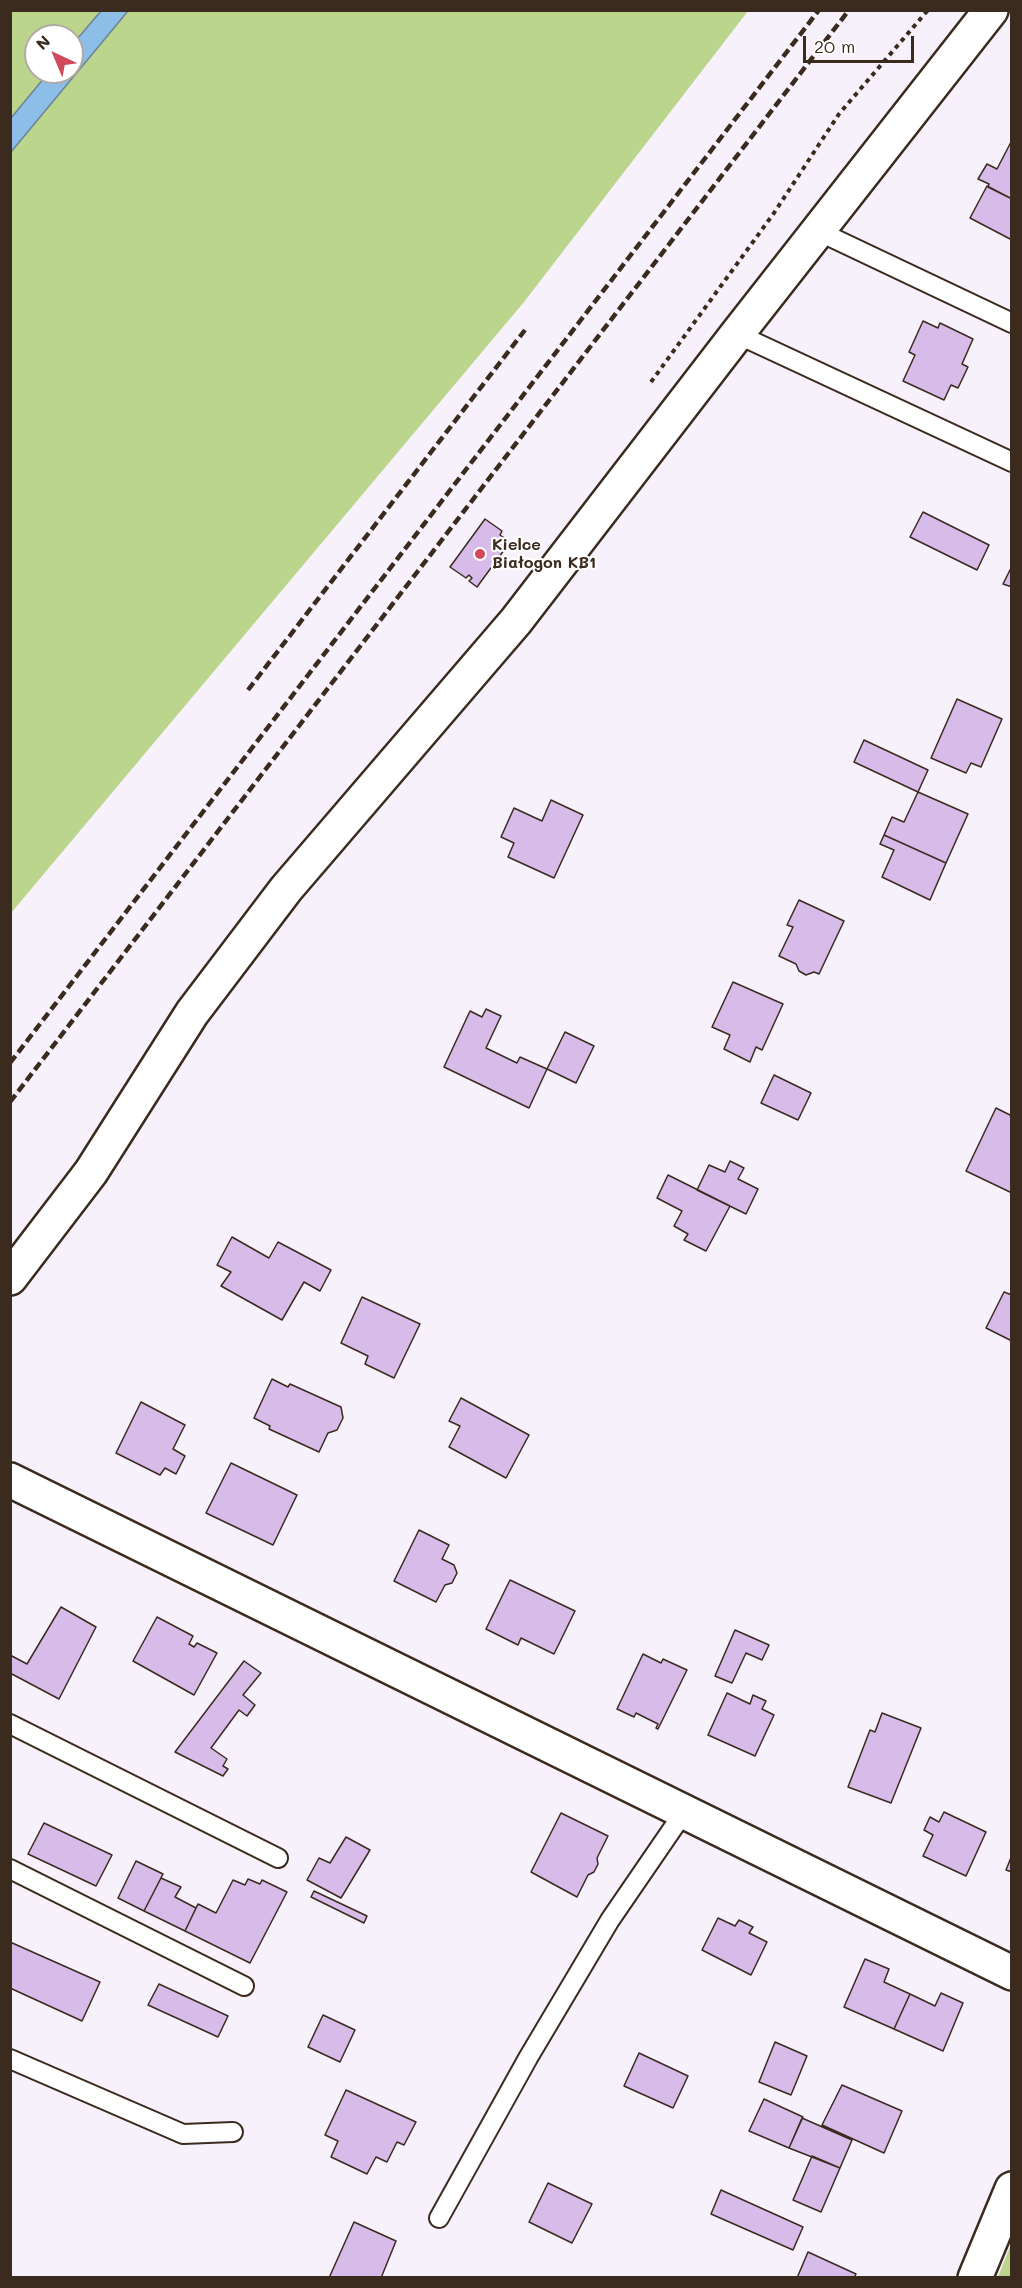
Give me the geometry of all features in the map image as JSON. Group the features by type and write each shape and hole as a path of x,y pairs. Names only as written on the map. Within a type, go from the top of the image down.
{"street":[{"path":"10,1278 91,1172 192,1013 266,915 301,871 516,621 736,334 991,10"},
{"path":"10,1480 1011,1973"},
{"path":"975,2277 1011,2189"}],"lane":[{"path":"818,231 1011,323"},
{"path":"736,334 1011,462"},
{"path":"10,1724 278,1858"},
{"path":"439,2218 528,2058 610,1920 684,1812"},
{"path":"10,1869 244,1986"},
{"path":"10,2059 183,2134 233,2132"}],"path":[{"path":"646,390 774,213 839,114 928,10"}],"green space":[{"path":"11,11 748,11 524,302 11,913"},
{"path":"1011,2244 1011,2277 998,2277"}],"water":[{"path":"101,11 128,11 84,64 84,31"},
{"path":"39,84 67,84 11,152 11,118"}],"building":[{"path":"1012,140 1012,199 988,187 989,184 978,179 987,164 997,169"},
{"path":"987,186 1012,199 1012,240 970,218"},
{"path":"923,321 938,328 940,323 973,339 962,364 968,367 958,388 951,385 944,400 903,381 915,355 909,352"},
{"path":"923,512 989,545 977,570 910,537"},
{"name":"Kielce Białogon KB1","path":"485,519 502,531 500,535 510,542 477,587 469,581 472,578 469,575 466,578 450,567"},
{"path":"1012,566 1012,587 1003,584"},
{"path":"957,699 1002,719 981,767 971,763 966,773 931,758"},
{"path":"864,740 928,770 918,792 854,762"},
{"path":"918,792 968,814 946,863 884,835 892,817 904,822"},
{"path":"551,800 583,815 554,878 508,857 514,843 501,837 514,808 542,821"},
{"path":"884,835 946,863 930,900 882,877 894,850 880,844"},
{"path":"799,900 844,921 819,974 814,972 806,975 799,971 796,964 779,956 793,927 787,925"},
{"path":"733,982 783,1004 762,1050 756,1047 750,1062 724,1049 730,1035 712,1027"},
{"path":"486,1009 501,1016 486,1048 517,1063 520,1057 547,1069 529,1108 444,1067 470,1011 482,1017"},
{"path":"565,1032 594,1046 576,1083 547,1069"},
{"path":"774,1075 811,1093 798,1120 761,1103"},
{"path":"996,1108 1012,1116 1012,1193 966,1171"},
{"path":"730,1161 744,1168 738,1179 758,1189 746,1214 697,1190 709,1165 725,1172"},
{"path":"668,1175 730,1206 706,1251 684,1240 688,1234 674,1226 682,1211 657,1198"},
{"path":"232,1237 269,1258 278,1242 331,1270 320,1291 304,1282 282,1320 221,1286 231,1272 217,1265"},
{"path":"1004,1292 1012,1295 1012,1341 986,1328"},
{"path":"362,1297 420,1324 394,1378 365,1364 368,1356 341,1343"},
{"path":"272,1379 288,1387 290,1384 341,1407 343,1418 337,1430 328,1433 319,1452 269,1429 270,1426 254,1418"},
{"path":"461,1398 529,1435 506,1478 449,1447 460,1426 449,1421"},
{"path":"141,1402 185,1425 173,1449 185,1456 176,1474 165,1468 160,1475 116,1453"},
{"path":"231,1463 297,1495 273,1545 206,1513"},
{"path":"419,1530 449,1545 442,1559 454,1565 457,1573 452,1583 445,1585 436,1602 394,1581"},
{"path":"510,1580 575,1611 554,1654 521,1638 518,1645 486,1629"},
{"path":"61,1607 96,1627 59,1699 10,1673 10,1655 27,1664"},
{"path":"157,1617 193,1636 189,1644 194,1647 197,1643 217,1653 194,1695 133,1661"},
{"path":"735,1630 769,1645 762,1660 746,1653 732,1683 715,1676"},
{"path":"643,1654 661,1663 663,1659 687,1670 658,1729 656,1728 658,1724 636,1713 634,1717 617,1709"},
{"path":"244,1661 261,1673 243,1695 255,1705 247,1716 239,1710 211,1748 227,1759 223,1766 228,1769 223,1776 175,1752"},
{"path":"727,1693 750,1704 753,1695 766,1701 762,1709 774,1715 755,1756 708,1735"},
{"path":"882,1713 921,1728 891,1803 848,1787 870,1730 875,1732"},
{"path":"944,1812 986,1832 966,1876 923,1856 933,1835 924,1830 930,1817 939,1822"},
{"path":"561,1813 608,1836 597,1858 598,1864 594,1872 588,1875 577,1897 531,1872"},
{"path":"44,1823 112,1855 96,1886 28,1854"},
{"path":"346,1837 370,1850 341,1898 307,1880 319,1858 330,1863"},
{"path":"1012,1855 1012,1872 1006,1870"},
{"path":"136,1861 163,1874 144,1911 118,1898"},
{"path":"161,1878 181,1887 175,1897 196,1908 185,1931 144,1911"},
{"path":"248,1879 260,1884 262,1880 287,1892 250,1963 185,1931 198,1904 216,1913 233,1880 245,1885"},
{"path":"314,1891 367,1916 364,1923 311,1897"},
{"path":"718,1918 735,1926 739,1920 753,1927 749,1933 767,1942 751,1975 702,1950"},
{"path":"10,1942 100,1982 82,2021 10,1988"},
{"path":"865,1959 889,1969 884,1982 910,1994 894,2029 844,2007"},
{"path":"159,1984 228,2016 218,2037 148,2005"},
{"path":"941,1993 963,2003 943,2051 894,2029 910,1994 935,2006"},
{"path":"323,2015 355,2030 340,2062 308,2047"},
{"path":"775,2042 807,2056 791,2095 759,2082"},
{"path":"639,2053 688,2076 673,2108 624,2086"},
{"path":"842,2085 902,2111 884,2153 822,2125"},
{"path":"346,2090 416,2122 404,2145 397,2142 387,2162 376,2157 367,2174 331,2157 338,2141 325,2135"},
{"path":"764,2099 803,2117 789,2148 749,2131"},
{"path":"802,2118 852,2140 840,2168 789,2148"},
{"path":"812,2156 840,2168 821,2212 793,2200"},
{"path":"548,2183 592,2204 572,2243 529,2222"},
{"path":"721,2190 803,2227 793,2250 711,2214"},
{"path":"354,2222 396,2241 381,2278 329,2278"},
{"path":"808,2252 856,2274 854,2278 797,2278"}],"railway":[{"path":"10,1063 819,10"},
{"path":"10,1102 849,10"},
{"path":"248,690 525,330"}],"place":[{"name":"Kielce Białogon KB1","path":"480,554"}]}
